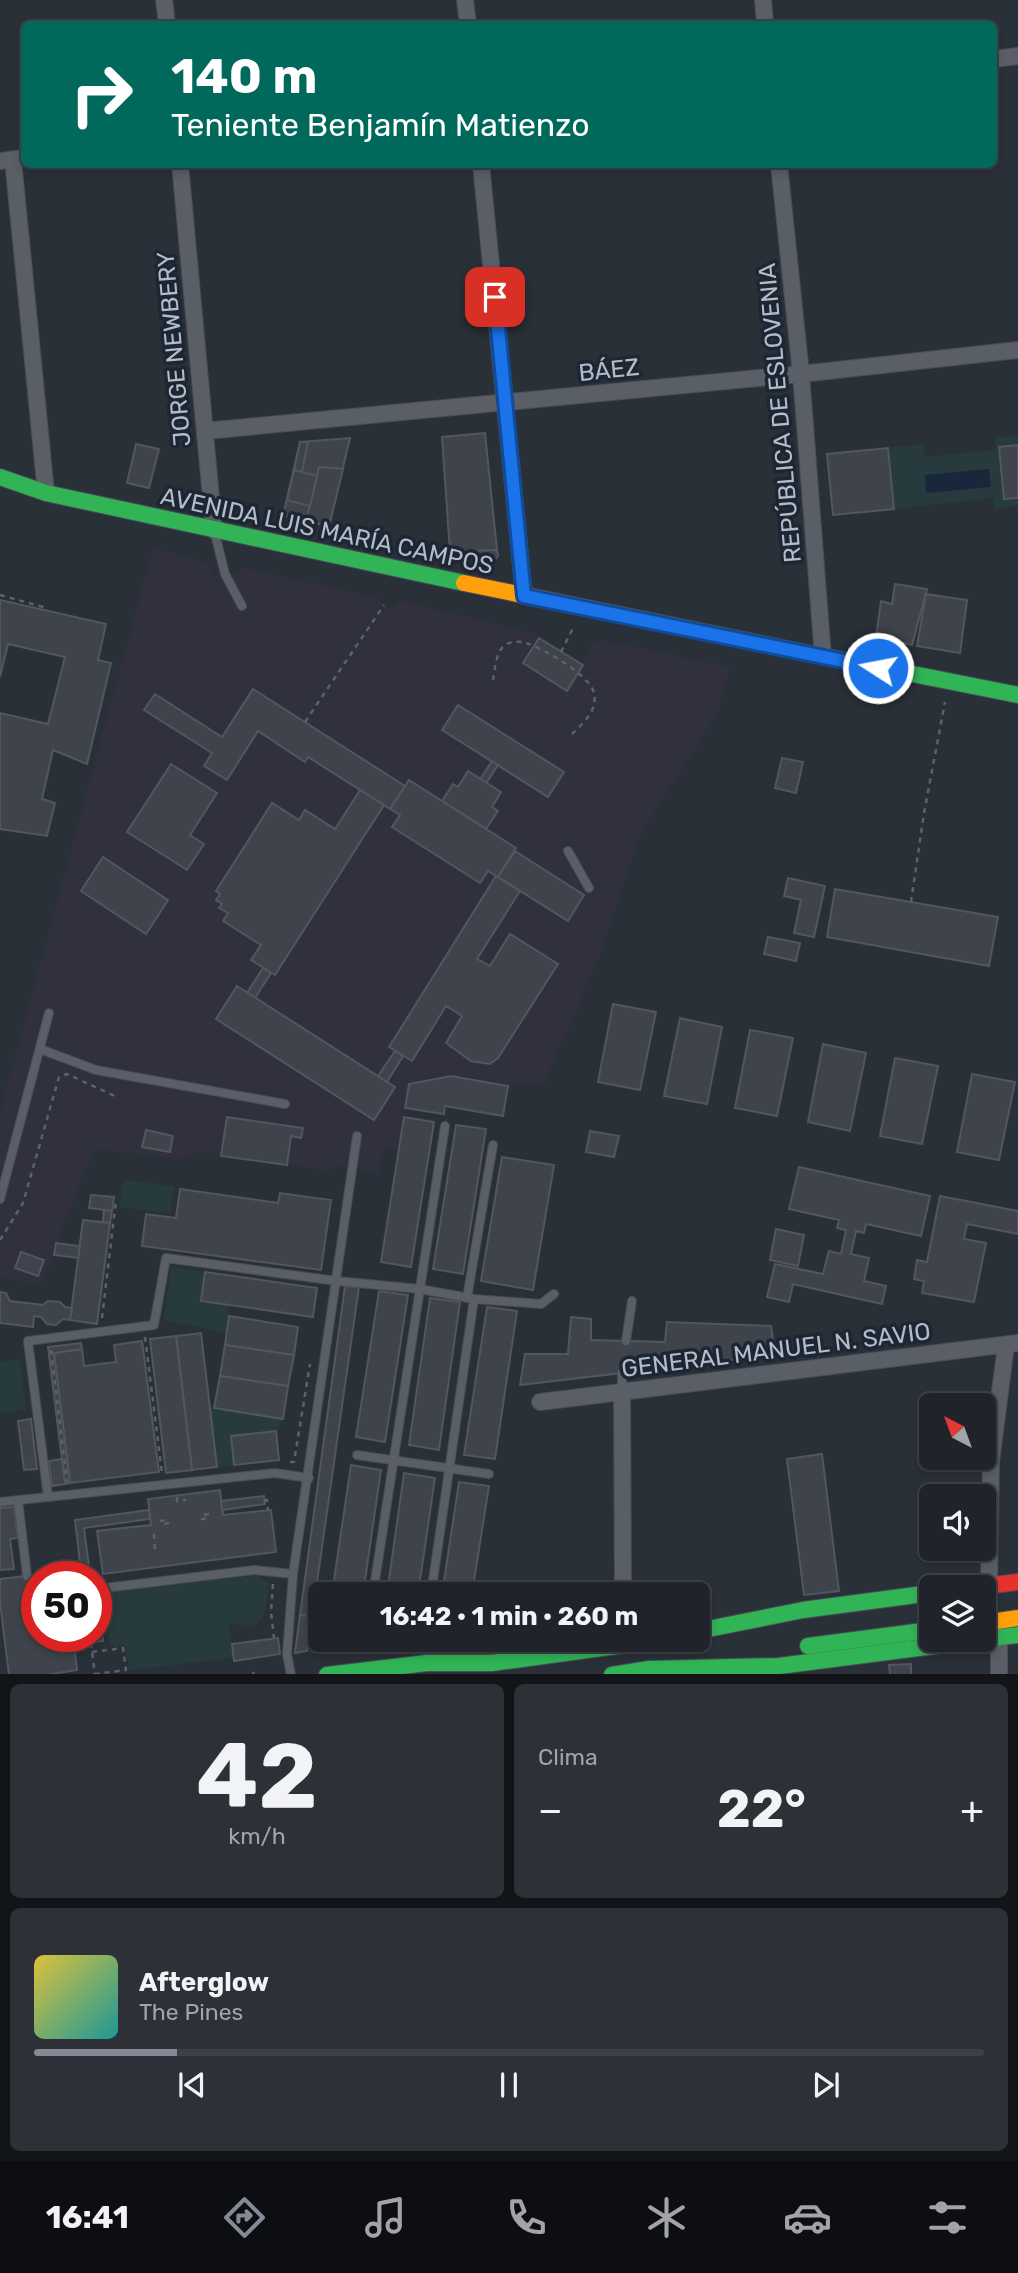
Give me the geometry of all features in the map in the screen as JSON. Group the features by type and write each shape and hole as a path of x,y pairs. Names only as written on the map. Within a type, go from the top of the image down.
{"main road":[{"name":"AVENIDA LUIS MARÍA CAMPOS","path":"0,477 46,493 214,530 524,596 1018,695"},
{"path":"996,1585 1018,1581"},
{"path":"710,1630 803,1610 919,1595"},
{"path":"996,1601 1018,1598"},
{"path":"710,1632 919,1609"},
{"path":"996,1621 1018,1618"},
{"path":"620,1674 919,1632"},
{"path":"996,1638 1018,1635"},
{"path":"649,1669 779,1666 919,1648"},
{"path":"430,1674 558,1652"},
{"path":"335,1674 427,1663 492,1662"}],"street":[{"path":"164,0 167,21"},
{"path":"465,0 467,21"},
{"path":"763,0 765,21"},
{"path":"997,59 1018,56"},
{"path":"12,160 46,493"},
{"name":"JORGE NEWBERY","path":"180,168 214,530"},
{"path":"481,168 524,596"},
{"name":"REPÚBLICA DE ESLOVENIA","path":"779,168 801,373 823,657"},
{"name":"BÁEZ","path":"205,431 1018,350"},
{"path":"985,1575 991,1462 1012,1344"},
{"name":"GENERAL MANUEL N. SAVIO","path":"540,1402 1012,1344"},
{"path":"622,1391 623,1582"},
{"path":"620,1674 622,1652"},
{"path":"992,1652 999,1674"}],"lane":[{"path":"214,530 225,574 243,606"},
{"path":"568,851 589,888"},
{"path":"0,1199 49,1013"},
{"path":"40,1049 96,1070 285,1104"},
{"path":"375,1582 445,1126"},
{"path":"291,1674 287,1654 293,1574 357,1136"},
{"path":"433,1582 493,1146"},
{"path":"48,1497 28,1341 154,1325 166,1258 337,1281 420,1289 471,1299 541,1304 554,1294"},
{"path":"626,1341 632,1301"},
{"path":"622,1373 622,1391"},
{"path":"357,1455 489,1475"},
{"path":"0,1502 275,1473 309,1478"},
{"path":"18,1500 25,1561"},
{"path":"112,1587 254,1570 293,1574"},
{"path":"457,1671 492,1662"}],"path":[{"path":"0,595 47,608"},
{"path":"305,722 384,604"},
{"path":"561,652 583,608"},
{"path":"493,680 499,652 503,646 520,642 534,646 585,678 594,692 593,707 591,714 572,734"},
{"path":"911,902 947,681"},
{"path":"0,1240 23,1203 59,1077 67,1074 117,1097"},
{"path":"101,1332 116,1200"},
{"path":"143,1327 164,1485"},
{"path":"61,1349 51,1350 67,1484"},
{"path":"281,1463 294,1461 311,1357"},
{"path":"264,1501 267,1500 268,1510"},
{"path":"153,1534 155,1551"},
{"path":"274,1572 271,1612 274,1638"},
{"path":"92,1652 95,1674 126,1670 123,1648 112,1649"}],"shaded area":[{"path":"989,469 991,487 926,493 925,475"},
{"path":"153,548 209,563 214,575 237,574 241,568 376,597 391,610 400,601 539,634 539,638 582,665 593,643 600,640 730,667 718,712 640,834 597,962 544,1083 508,1086 451,1076 409,1084 399,1149 384,1147 379,1173 332,1165 331,1171 196,1151 184,1159 93,1149 41,1284 0,1277 0,1113"}],"green space":[{"path":"1018,435 1018,506 994,509 993,498 894,509 888,448 923,444 925,457 996,450 995,438","holes":["988,469 991,486 926,492 925,476"]},
{"path":"123,1180 174,1186 170,1213 119,1207"},
{"path":"171,1267 205,1272 201,1301 227,1305 227,1333 164,1320"},
{"path":"20,1359 26,1410 0,1413 0,1362"},
{"path":"210,1409 283,1419 276,1431 234,1465 217,1467"},
{"path":"256,1575 269,1583 266,1607 261,1619 249,1625 229,1624 233,1658 129,1670 125,1645 112,1646 112,1592"}],"building":[{"path":"485,433 497,550 450,552 442,437"},
{"path":"350,438 329,526 283,516 300,442"},
{"path":"300,442 308,442 302,472 294,470"},
{"path":"136,444 159,449 149,488 127,483"},
{"path":"1018,445 1018,498 1004,499 999,447"},
{"path":"888,448 894,509 833,515 827,454"},
{"path":"319,467 343,469 329,526 306,521"},
{"path":"294,470 317,476 310,506 287,500"},
{"path":"497,550 498,556 494,561 472,557 472,551"},
{"path":"895,584 927,589 912,645 876,637 881,601 892,604"},
{"path":"926,594 967,600 960,653 917,646"},
{"path":"0,600 106,624 98,660 111,663 87,764 53,750 42,799 55,803 47,836 0,829 0,713 48,724 65,657 8,644 0,677"},
{"path":"539,638 583,665 567,691 523,663"},
{"path":"253,689 405,786 390,809 308,757 305,762 258,731 227,780 204,766 212,753 144,710 155,694 222,737"},
{"path":"458,705 564,772 548,797 442,730"},
{"path":"782,758 803,762 796,793 775,788"},
{"path":"492,761 498,765 465,816 459,811"},
{"path":"171,764 217,793 190,835 204,844 187,870 127,832"},
{"path":"468,771 501,792 492,807 498,811 486,829 442,801 453,784 458,787"},
{"path":"409,780 516,848 498,877 488,871 480,883 392,827 400,815 390,809"},
{"path":"360,790 384,805 275,975 251,960 261,945 223,921 228,913 219,908 222,904 216,900 220,894 216,891 272,803 299,820 305,810 335,829"},
{"path":"515,851 584,895 568,921 498,877"},
{"path":"103,857 168,900 146,934 81,891"},
{"path":"496,876 520,891 477,959 490,966 510,934 558,964 498,1058 490,1064 471,1061 446,1043 462,1016 446,1006 412,1061 389,1047"},
{"path":"788,878 825,886 814,937 794,933 801,900 784,896"},
{"path":"835,889 998,917 989,966 827,937"},
{"path":"768,937 800,943 796,961 764,954"},
{"path":"263,968 271,973 255,998 247,993"},
{"path":"237,986 395,1087 374,1120 216,1019"},
{"path":"613,1004 656,1012 640,1090 598,1082"},
{"path":"680,1018 722,1027 707,1104 664,1096"},
{"path":"750,1030 793,1038 777,1116 735,1108"},
{"path":"823,1044 866,1053 850,1131 808,1122"},
{"path":"395,1051 403,1056 387,1082 378,1076"},
{"path":"895,1058 938,1066 922,1144 880,1136"},
{"path":"972,1074 1015,1082 999,1160 957,1152"},
{"path":"451,1076 508,1086 503,1116 445,1106 444,1114 405,1108 409,1084"},
{"path":"227,1117 303,1128 301,1138 291,1136 287,1165 221,1156"},
{"path":"404,1117 434,1122 411,1267 381,1262"},
{"path":"456,1125 486,1129 463,1274 433,1269"},
{"path":"146,1130 173,1136 170,1152 142,1147"},
{"path":"590,1131 619,1136 614,1157 586,1152"},
{"path":"502,1157 554,1165 533,1290 481,1281"},
{"path":"799,1167 930,1196 921,1236 866,1224 864,1233 856,1231 851,1254 869,1258 864,1281 886,1286 882,1304 793,1284 789,1302 767,1297 775,1264 823,1274 829,1251 841,1254 846,1230 837,1228 839,1220 789,1209"},
{"path":"180,1189 278,1203 280,1193 331,1200 321,1270 142,1246 146,1214 176,1218"},
{"path":"91,1195 114,1197 112,1211 89,1208"},
{"path":"940,1196 1018,1211 1018,1234 967,1224 964,1239 986,1243 974,1302 922,1293 924,1281 914,1279 917,1260 927,1262"},
{"path":"104,1210 112,1211 110,1223 103,1222"},
{"path":"83,1220 110,1223 97,1324 70,1320"},
{"path":"776,1229 804,1235 798,1266 770,1260"},
{"path":"56,1243 80,1246 78,1258 54,1255"},
{"path":"21,1252 44,1260 38,1276 15,1268"},
{"path":"205,1272 317,1288 313,1317 201,1301"},
{"path":"345,1286 359,1287 317,1582 308,1582 308,1616 300,1615"},
{"path":"379,1291 408,1295 385,1442 356,1437"},
{"path":"0,1292 6,1293 10,1301 43,1305 48,1301 60,1302 65,1307 72,1308 70,1320 63,1319 56,1325 47,1324 41,1317 34,1316 33,1327 0,1323"},
{"path":"430,1298 460,1302 439,1450 409,1445"},
{"path":"487,1307 517,1311 495,1459 464,1455"},
{"path":"229,1316 298,1327 294,1355 225,1345"},
{"path":"571,1317 591,1319 591,1340 665,1342 667,1322 771,1326 775,1355 520,1385 525,1354 568,1354"},
{"path":"201,1333 217,1467 192,1470 176,1336"},
{"path":"176,1336 192,1470 166,1473 150,1339"},
{"path":"142,1341 159,1472 70,1483 54,1353 82,1349 84,1366 116,1362 114,1345"},
{"path":"81,1343 82,1349 54,1353 70,1483 65,1484 48,1347"},
{"path":"225,1345 294,1355 288,1386 220,1376"},
{"path":"220,1376 288,1386 283,1419 214,1408"},
{"path":"31,1419 37,1469 24,1470 18,1421"},
{"path":"276,1431 279,1460 234,1465 231,1436"},
{"path":"822,1454 839,1591 804,1595 787,1459"},
{"path":"62,1459 65,1484 52,1486 49,1461"},
{"path":"351,1465 381,1470 365,1582 334,1582"},
{"path":"404,1473 435,1478 420,1582 389,1582"},
{"path":"459,1482 489,1486 474,1582 444,1582"},
{"path":"220,1490 223,1515 271,1510 276,1552 112,1573 112,1561 101,1561 97,1531 151,1525 148,1499"},
{"path":"264,1496 265,1504 222,1510 221,1501"},
{"path":"14,1507 18,1538 10,1539 14,1569 0,1570 0,1508"},
{"path":"149,1510 150,1519 84,1528 88,1561 80,1561 75,1520"},
{"path":"21,1576 21,1652 75,1652 77,1670 52,1674 9,1674 0,1602 0,1579"},
{"path":"300,1615 308,1616 307,1651 295,1653"},
{"path":"278,1638 280,1654 234,1661 232,1644"},
{"path":"911,1664 911,1674 890,1674 889,1665"}],"traffic: fast":[{"path":"0,477 46,493 464,583"},
{"path":"787,649 1018,695"},
{"path":"710,1629 803,1610 919,1595"},
{"path":"808,1646 919,1632"},
{"path":"996,1638 1018,1635"},
{"path":"618,1674 649,1669 779,1666 919,1648"},
{"path":"335,1674 427,1663 492,1663 572,1652"}],"traffic: slow":[{"path":"464,583 787,649"},
{"path":"996,1621 1018,1618"}],"traffic: jam":[{"path":"996,1585 1018,1582"}],"route":[{"path":"495,297 524,596 878,668"}]}
